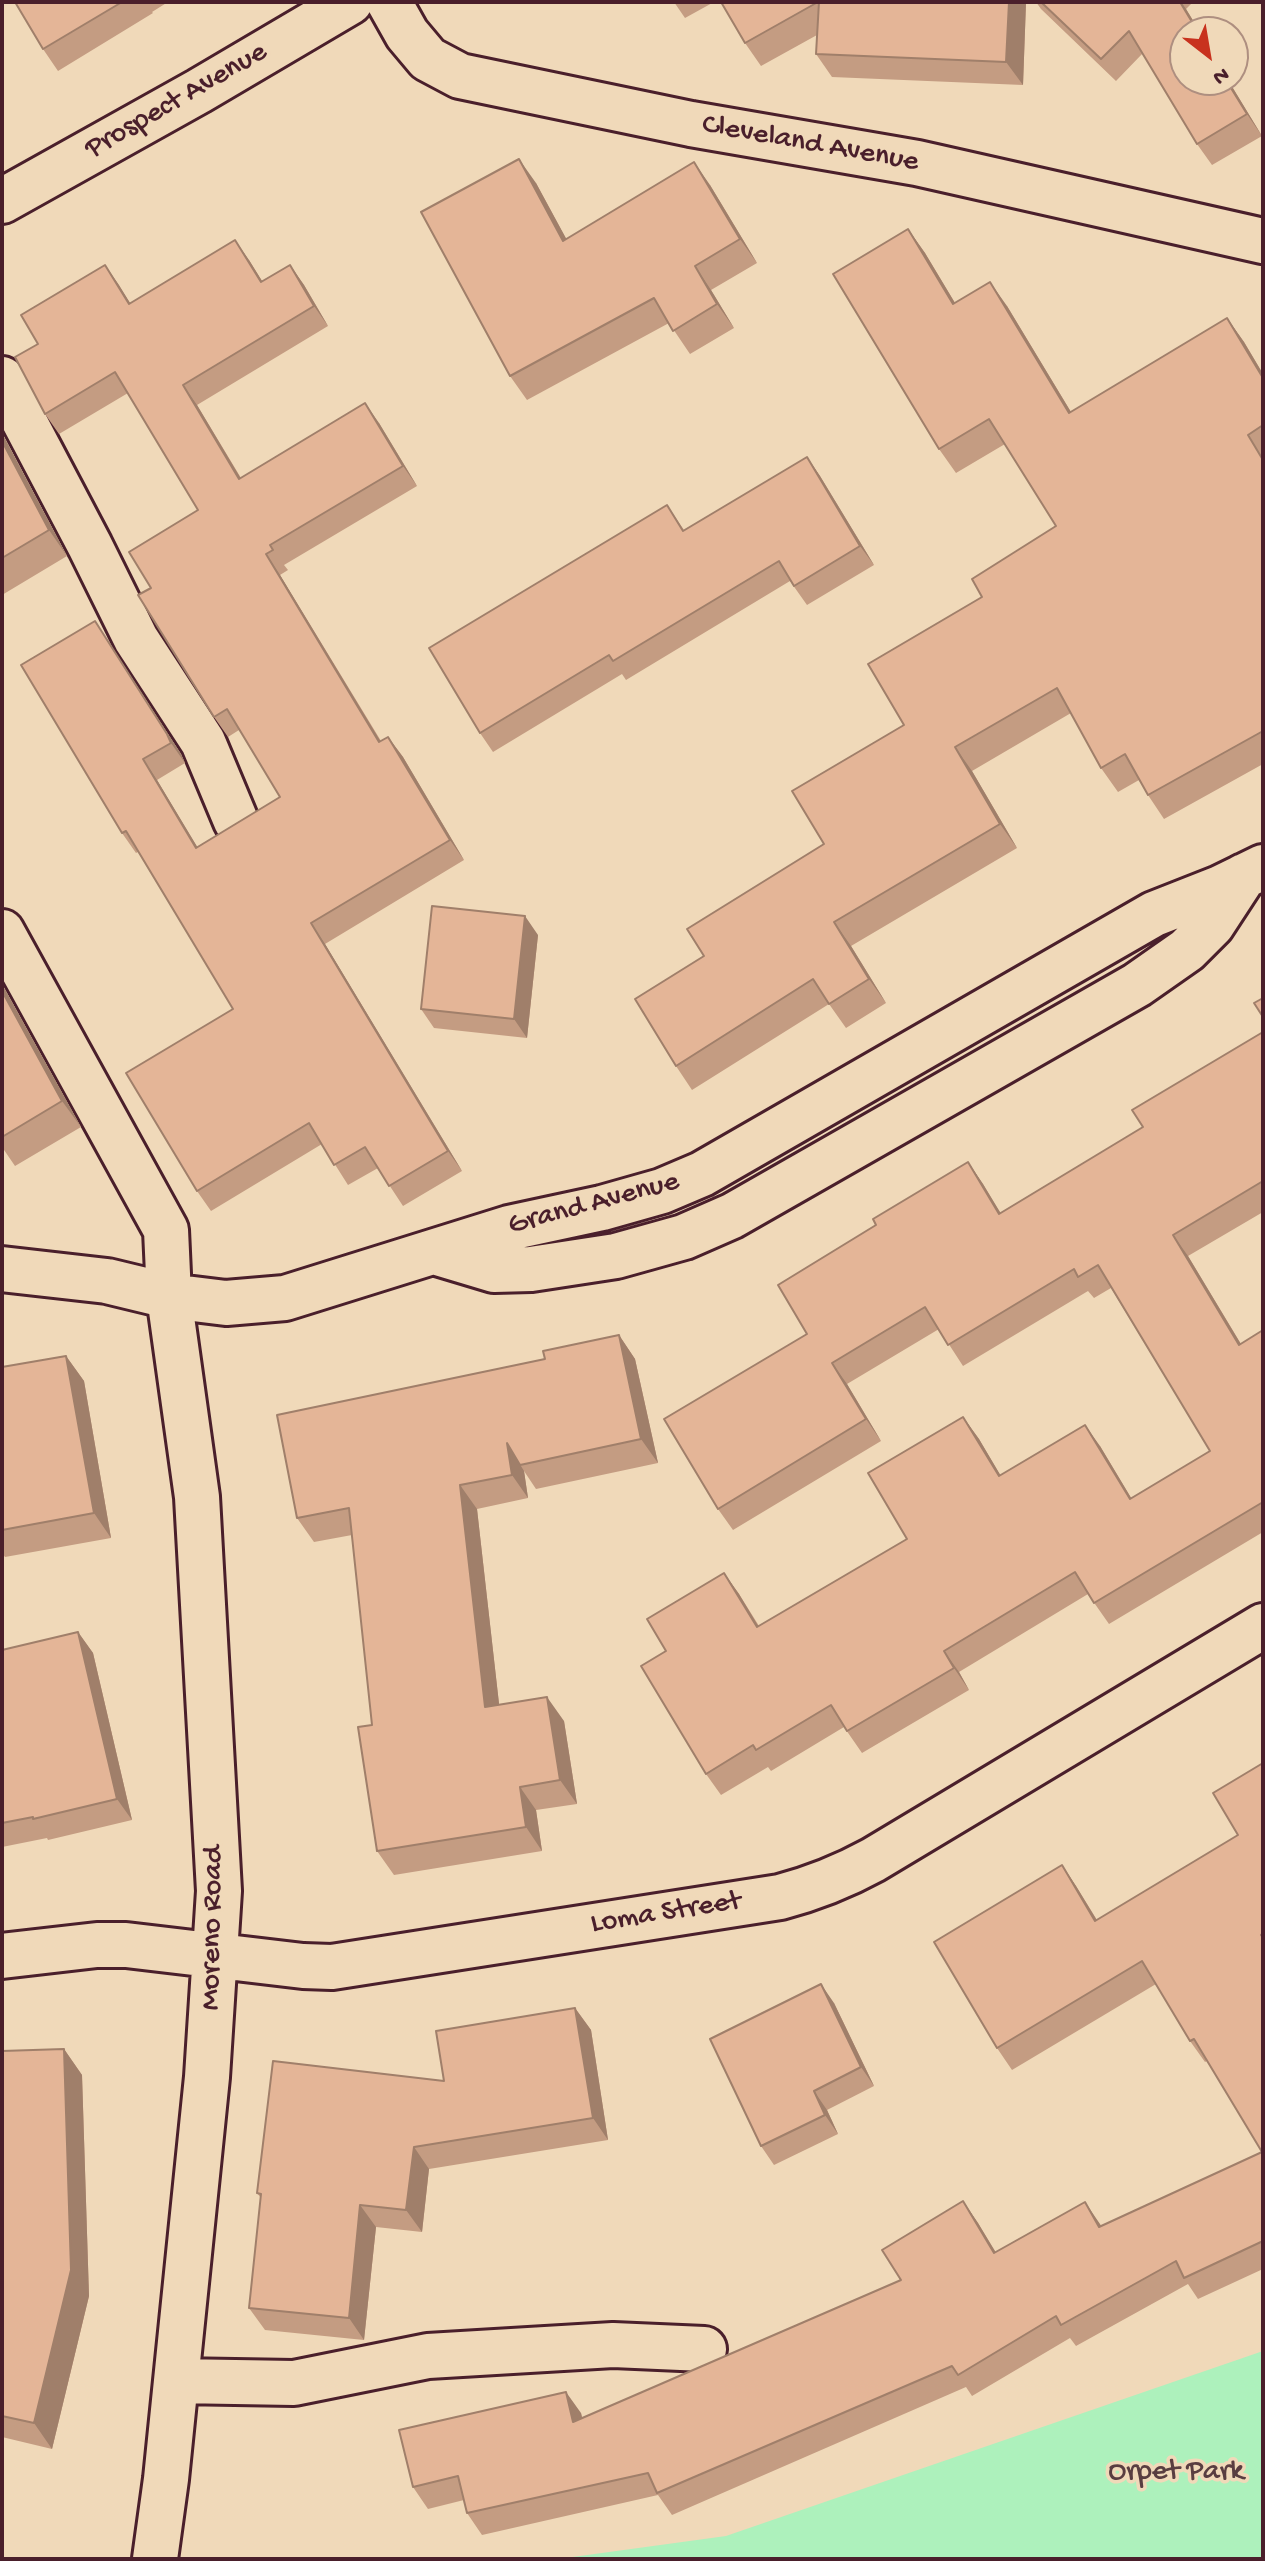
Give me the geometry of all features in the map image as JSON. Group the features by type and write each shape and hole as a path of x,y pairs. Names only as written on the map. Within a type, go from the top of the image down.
{"street":[{"name":"Prospect Avenue","path":"2,201 350,2"},
{"name":"Cleveland Avenue","path":"389,2 407,34 428,59 460,76 691,124 917,163 1263,241"},
{"path":"2,379 136,639 203,742 236,821"},
{"name":"Grand Avenue","path":"2,1269 107,1281 169,1296 226,1303 285,1298 509,1228 602,1208 662,1191 702,1174 1154,914 1254,871"},
{"name":"Moreno Road","path":"2,932 166,1230 169,1296 197,1497 219,1891 207,2077 155,2559"},
{"name":"Loma Street","path":"2,1956 97,1945 126,1945 332,1967 780,1897 821,1885 873,1860 1263,1626"},
{"path":"176,2381 294,2383 443,2355 613,2345 704,2349"}],"green space":[{"name":"Orpet Park","path":"1263,2351 1263,2559 558,2559 726,2536"}],"building":[{"path":"15,2 122,2 43,49"},
{"path":"721,2 818,2 745,43"},
{"path":"819,2 1009,2 1006,62 816,54"},
{"path":"1041,2 1180,2 1188,16 1169,16 1169,96 1236,96 1247,114 1197,144 1129,31 1101,59"},
{"path":"519,159 563,241 694,162 740,239 695,266 717,304 673,331 654,298 510,376 421,212"},
{"path":"908,229 953,304 990,282 1069,413 1227,318 1263,378 1263,425 1248,435 1263,460 1263,731 1148,795 1125,754 1101,768 1057,688 955,747 1000,824 834,922 869,979 829,1004 813,979 676,1066 635,999 704,956 687,929 824,844 792,791 904,725 868,664 982,597 972,579 1056,526 989,419 939,449 833,274"},
{"path":"235,240 261,282 290,265 314,306 183,385 239,479 365,403 403,466 270,545 273,550 266,554 379,742 388,737 450,840 311,923 448,1151 389,1186 365,1147 334,1165 309,1123 197,1191 126,1073 233,1009 21,665 95,621 167,734 171,743 143,759 196,848 280,797 227,709 214,717 138,595 151,588 129,552 198,510 115,372 45,414 15,357 38,344 21,315 105,265 129,304"},
{"path":"2,441 49,530 2,558"},
{"path":"807,457 860,546 794,586 779,561 613,661 609,655 480,733 429,648 667,505 683,531"},
{"path":"432,906 525,916 514,1019 421,1009"},
{"path":"2,991 62,1101 2,1137"},
{"path":"1263,998 1263,1017 1254,1003"},
{"path":"1263,1032 1263,1181 1173,1235 1239,1345 1263,1330 1263,1502 1094,1603 1075,1572 944,1651 954,1668 847,1731 831,1705 756,1750 753,1745 706,1774 641,1666 666,1651 647,1619 724,1573 757,1627 907,1539 868,1473 963,1417 999,1476 1085,1425 1130,1499 1210,1451 1098,1265 1078,1277 1074,1269 948,1345 925,1307 832,1363 866,1419 718,1509 664,1419 807,1334 778,1285 876,1225 873,1219 968,1162 999,1214 1143,1127 1132,1110"},
{"path":"619,1335 641,1439 520,1465 507,1443 512,1475 460,1485 485,1707 547,1697 560,1780 520,1787 526,1827 377,1851 358,1727 372,1725 349,1508 297,1518 277,1415 545,1359 543,1351"},
{"path":"66,1356 94,1513 2,1530 2,1367"},
{"path":"78,1632 117,1799 33,1819 2,1823 2,1650"},
{"path":"1263,1763 1263,2241 1184,2278 1176,2261 1061,2325 1056,2316 958,2375 952,2366 657,2493 648,2473 467,2513 458,2476 413,2487 399,2430 566,2392 573,2422 901,2280 882,2250 963,2201 994,2253 1085,2202 1099,2227 1262,2152 1194,2039 1190,2041 1142,1961 997,2048 934,1942 1062,1865 1095,1921 1238,1835 1213,1793"},
{"path":"821,1984 861,2067 814,2091 825,2115 761,2146 710,2039"},
{"path":"575,2008 593,2118 414,2147 406,2210 360,2205 349,2318 249,2308 261,2194 257,2193 273,2061 444,2081 436,2031"},
{"path":"64,2049 71,2270 34,2423 2,2416 2,2051"}]}
